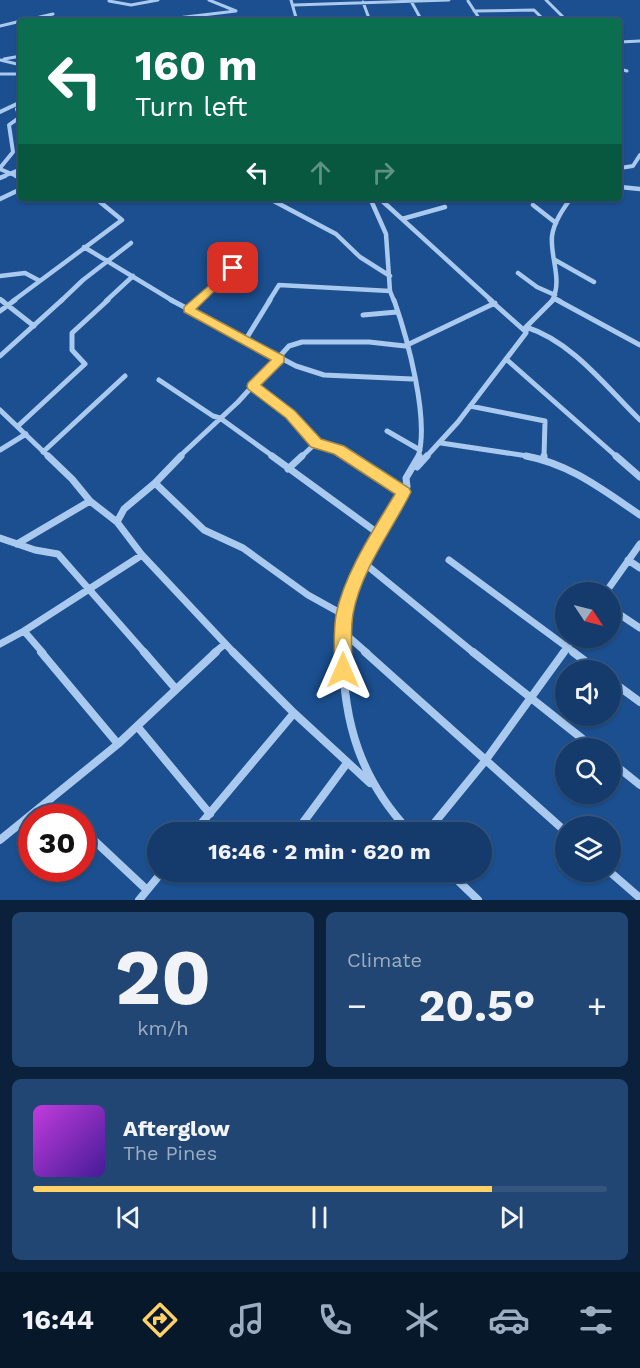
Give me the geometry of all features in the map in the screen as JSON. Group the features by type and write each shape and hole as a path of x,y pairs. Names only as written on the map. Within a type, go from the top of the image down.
{"street":[{"path":"109,1 131,5 158,0"},
{"path":"209,0 236,11 241,18"},
{"path":"291,0 296,18"},
{"path":"294,5 329,2 448,0"},
{"path":"546,0 564,18"},
{"path":"411,1 420,18"},
{"path":"468,1 480,18"},
{"path":"363,2 369,18"},
{"path":"474,11 534,10 542,18"},
{"path":"175,18 236,11"},
{"path":"35,18 52,14"},
{"path":"0,26 18,22"},
{"path":"622,42 640,41"},
{"path":"0,60 18,57"},
{"path":"0,60 18,64"},
{"path":"622,70 627,71"},
{"path":"0,74 18,74"},
{"path":"0,112 18,105"},
{"path":"18,118 9,125 13,152 0,169 18,177"},
{"path":"622,168 633,166 640,155"},
{"path":"0,178 18,171"},
{"path":"622,187 640,189"},
{"path":"0,199 18,190"},
{"path":"0,311 122,220 100,202 103,201"},
{"path":"274,201 336,234 360,257 390,276"},
{"path":"371,201 386,234 390,291 398,312 420,416 420,450 416,466 406,478 407,487 364,562 344,615 344,688 351,727 360,757 373,786 399,822"},
{"path":"382,201 526,330"},
{"path":"406,478 441,443 526,330 555,296 555,260 551,241 556,223 568,201"},
{"path":"533,205 556,223"},
{"path":"402,219 445,207"},
{"path":"0,356 131,243"},
{"path":"84,247 188,310 246,339 279,359 310,372 324,375 412,379"},
{"path":"555,260 594,282"},
{"path":"188,310 233,268"},
{"path":"0,276 25,273 40,281"},
{"path":"518,273 537,287 640,345"},
{"path":"18,426 85,364 72,352 69,344 72,333 133,276"},
{"path":"246,339 279,285 390,291"},
{"path":"0,300 34,326"},
{"path":"117,522 124,509 155,483 290,346 302,342 369,342 405,346 495,303"},
{"path":"363,315 398,312"},
{"path":"526,330 535,328 563,348 640,420"},
{"path":"506,359 640,477"},
{"path":"44,452 93,408 103,394 125,376"},
{"path":"159,380 220,418 379,534"},
{"path":"253,386 291,415 316,443 339,450 404,492"},
{"path":"470,406 546,421 543,432 544,459"},
{"path":"0,410 90,501 117,522 142,555 225,644 294,713 373,786"},
{"path":"387,431 420,450"},
{"path":"0,450 26,434"},
{"path":"288,469 316,443"},
{"path":"441,443 544,459 579,473 640,515"},
{"path":"155,483 204,530 243,548 308,595 344,615"},
{"path":"17,544 90,501"},
{"path":"0,538 41,552 56,552 175,688"},
{"path":"613,582 640,544"},
{"path":"0,644 142,555"},
{"path":"449,560 555,639"},
{"path":"628,560 640,568"},
{"path":"364,562 481,656 529,699 581,738"},
{"path":"621,615 640,628"},
{"path":"24,631 117,744"},
{"path":"343,632 555,822"},
{"path":"0,840 117,744 225,644"},
{"path":"435,822 485,761 567,648 583,660"},
{"path":"621,688 640,702"},
{"path":"203,822 294,713"},
{"path":"137,726 210,814"},
{"path":"303,822 347,763"},
{"path":"621,770 640,785"},
{"path":"96,842 147,890"},
{"path":"139,900 154,882"},
{"path":"459,882 478,900"},
{"path":"621,882 640,898"}],"route":[{"path":"233,268 188,310 228,329 279,359 253,386 291,415 316,443 339,450 404,492 379,534 353,586 344,615 343,670"}]}
